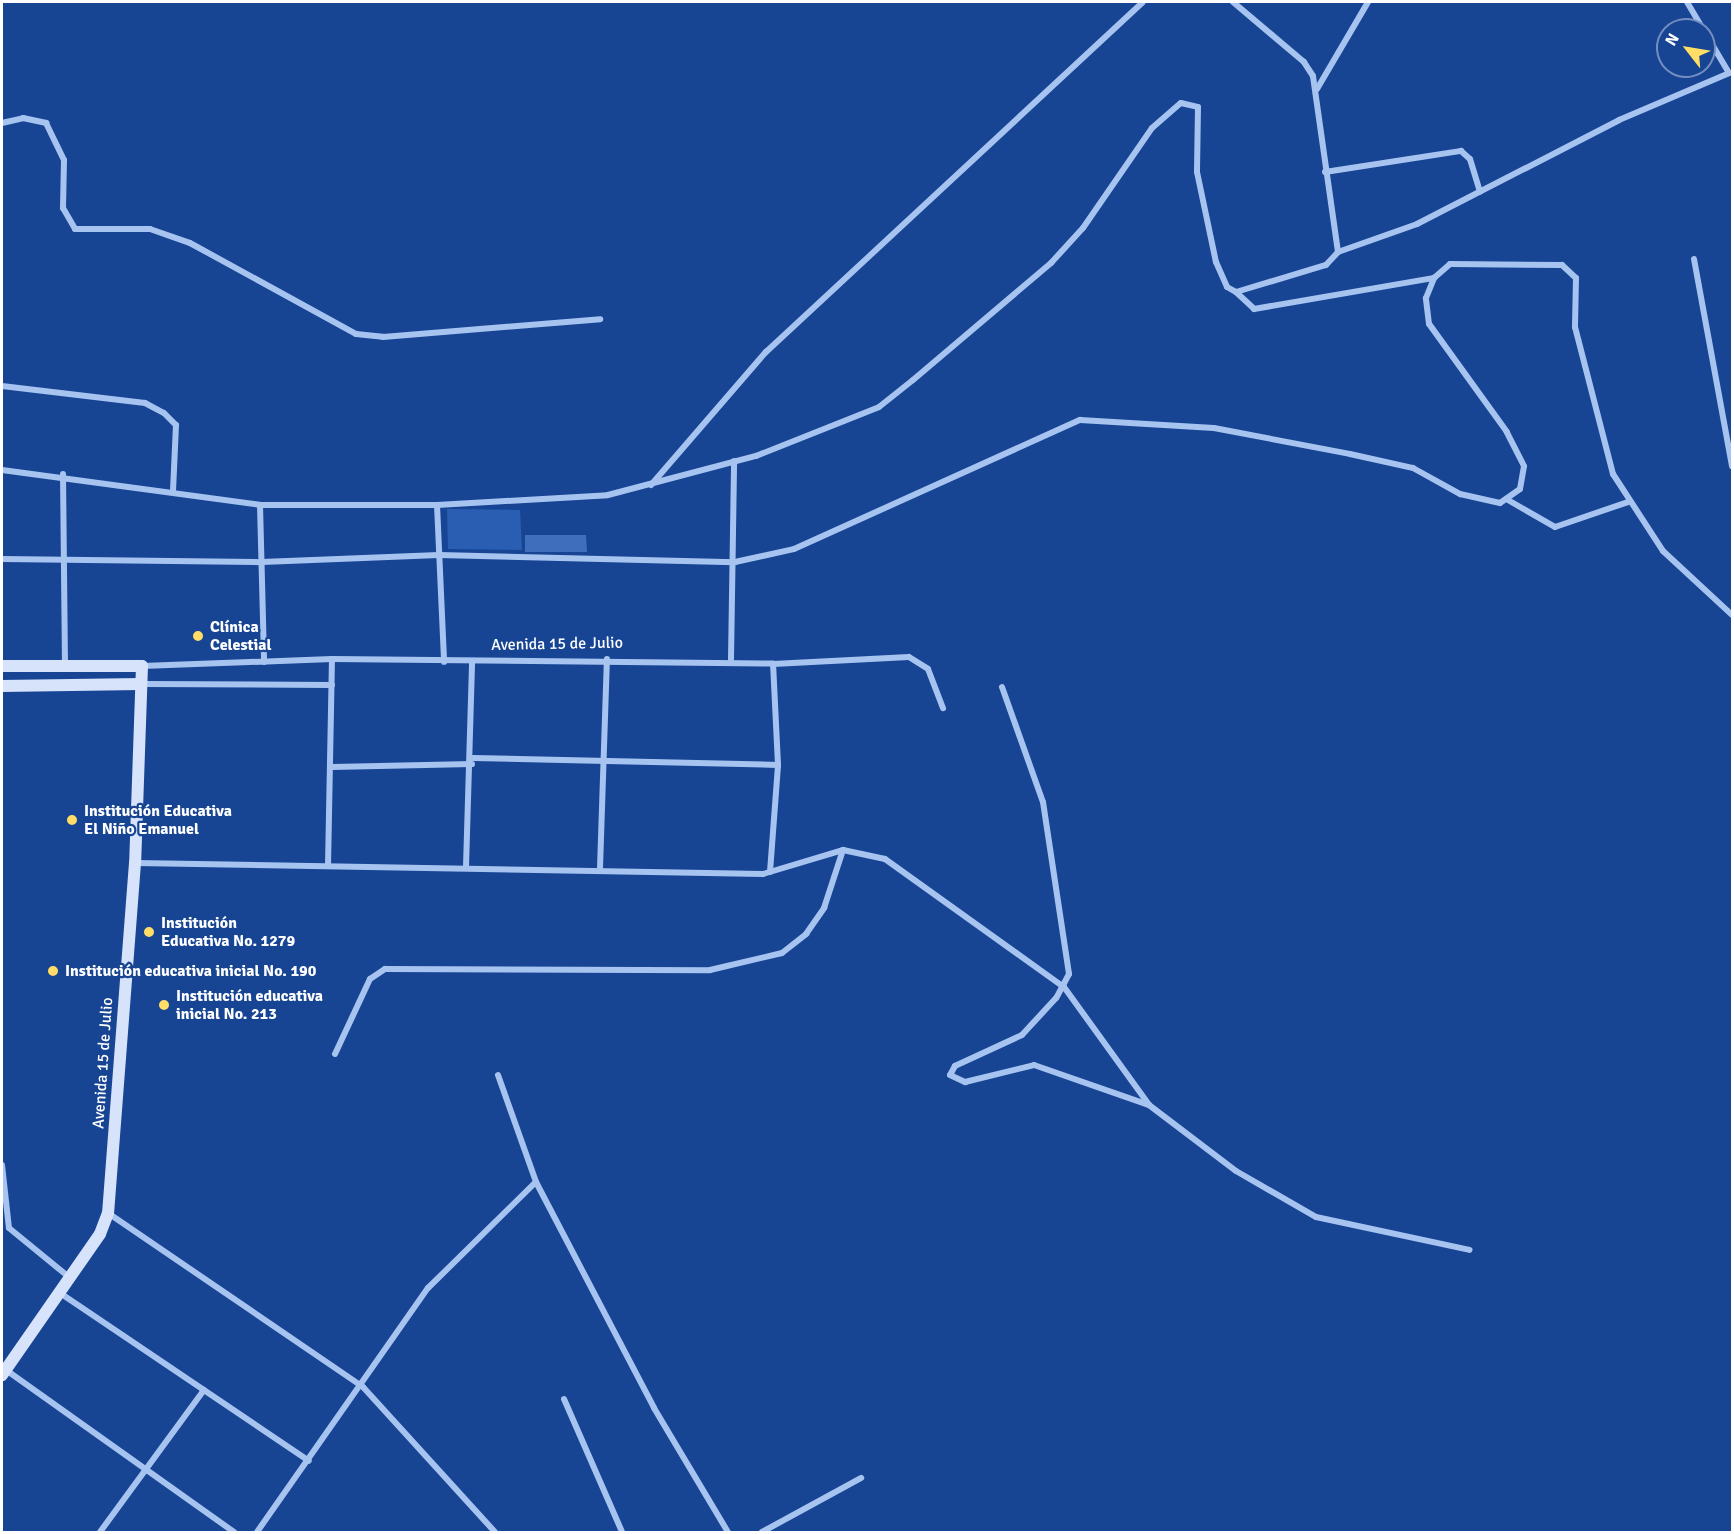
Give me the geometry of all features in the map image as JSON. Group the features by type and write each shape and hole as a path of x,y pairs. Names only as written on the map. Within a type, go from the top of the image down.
{"street":[{"path":"651,485 766,352 1143,2"},
{"path":"1233,2 1304,62 1317,89 1325,172 1338,252"},
{"path":"1317,89 1368,2"},
{"path":"1236,292 1326,265 1338,252 1417,224 1619,120 1731,75 1687,2"},
{"path":"2,470 63,474 260,505 437,505 608,495 734,461 887,400 1051,263 1083,228 1152,128 1181,103 1198,107 1202,199 1215,262 1227,287 1236,292 1254,309 1434,278"},
{"path":"2,123 23,118 46,123 64,160 63,208 75,229 150,229 190,243 356,334 383,337 600,319"},
{"path":"1325,172 1461,150 1470,159 1480,192"},
{"path":"1694,259 1732,467"},
{"path":"2,559 64,556 262,562 439,555 735,562 794,549 1080,420 1214,428 1413,468 1460,495 1492,504 1508,500 1520,489 1524,466 1507,432 1429,324 1426,298 1434,278 1450,264 1562,265 1573,273 1575,327 1613,474 1628,502 1663,550 1732,615"},
{"path":"2,386 145,403 164,413 176,425 172,490"},
{"path":"731,659 735,562 734,461"},
{"path":"63,474 64,666"},
{"path":"1508,500 1555,527 1628,502"},
{"path":"260,505 264,662"},
{"path":"437,505 444,662"},
{"name":"Avenida 15 de Julio","path":"2,666 142,666 332,659 444,662 731,659 773,664 909,657 928,669 942,708"},
{"path":"328,866 332,767 332,659"},
{"path":"600,868 607,762 608,659"},
{"path":"466,867 472,761 472,662"},
{"path":"770,872 778,765 773,664"},
{"name":"Avenida 15 de Julio","path":"5,1367 60,1293 108,1214 135,862 142,666"},
{"path":"2,686 332,685"},
{"path":"1002,687 1043,802 1069,967 1064,987 1022,1035 955,1066 951,1077 965,1082 1034,1065 1149,1105"},
{"path":"332,767 472,761 778,765"},
{"path":"135,862 770,872 843,850 898,864 1064,987 1149,1105 1236,1171 1316,1217 1470,1250"},
{"path":"335,1054 370,979 385,969 710,970 775,955 794,946 816,921 843,850"},
{"path":"498,1075 536,1182 654,1408 728,1533"},
{"path":"2,1165 5,1228 70,1278"},
{"path":"257,1533 363,1387 428,1288 536,1182"},
{"path":"108,1214 363,1387 495,1533"},
{"path":"60,1293 309,1461"},
{"path":"5,1367 144,1471 234,1533"},
{"path":"100,1533 204,1390"},
{"path":"564,1399 622,1533"},
{"path":"762,1533 861,1478"}],"shaded area":[{"path":"447,509 520,510 522,550 448,549"}],"building":[{"path":"525,535 586,535 587,552 525,552"}],"place":[{"name":"Clínica Celestial","path":"198,636"},
{"name":"Institución Educativa El Niño Emanuel","path":"72,820"},
{"name":"Institución Educativa No. 1279","path":"149,932"},
{"name":"Institución educativa inicial No. 190","path":"53,971"},
{"name":"Institución educativa inicial No. 213","path":"164,1005"}]}
